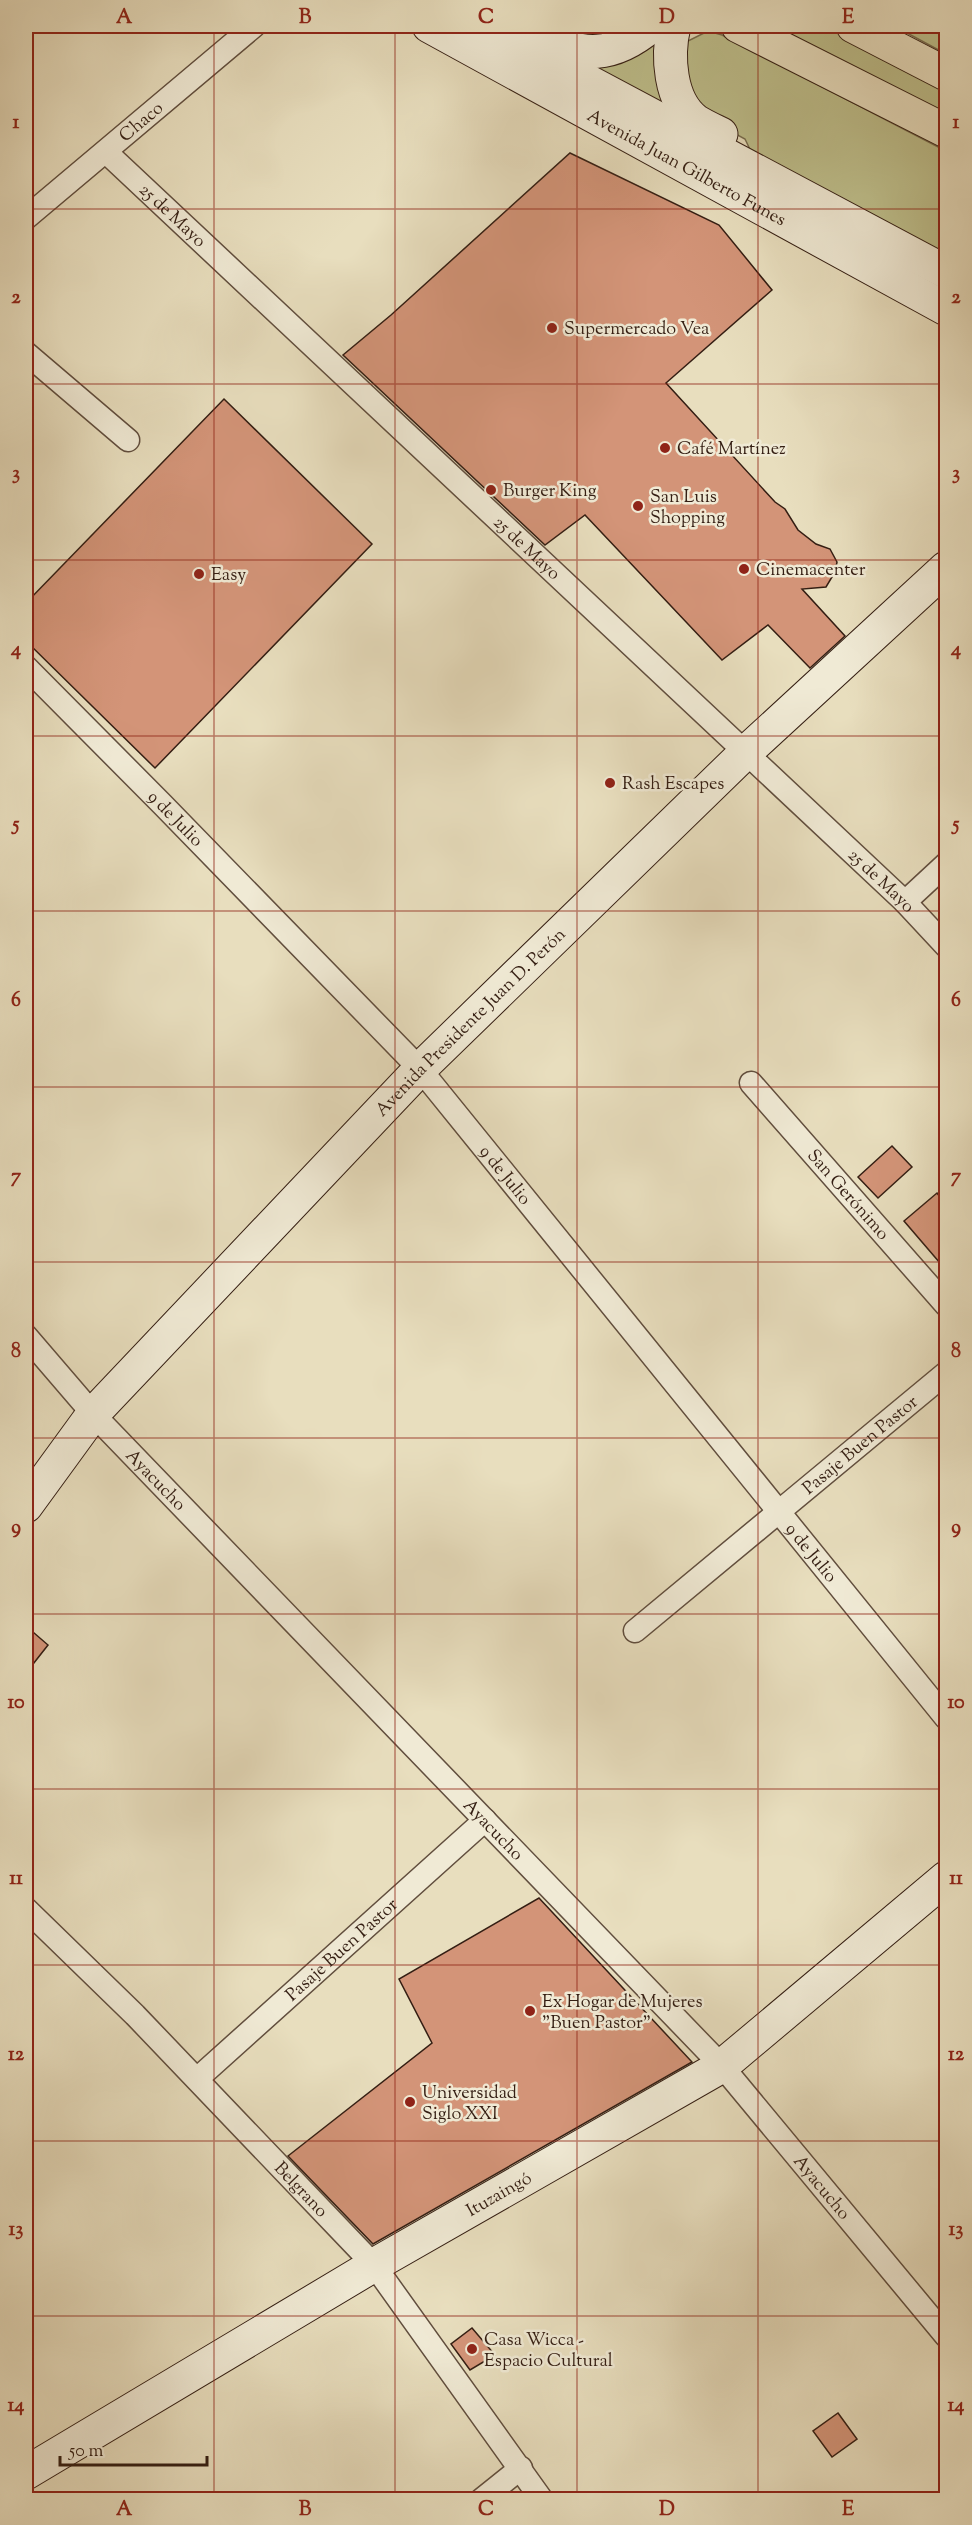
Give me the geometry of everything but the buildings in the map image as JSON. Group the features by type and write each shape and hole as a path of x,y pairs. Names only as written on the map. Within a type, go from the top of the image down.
{"highway":[{"path":"738,26 946,131"},
{"path":"853,26 946,74"}],"street":[{"name":"Chaco","path":"26,218 254,26"},
{"name":"Avenida Juan Gilberto Funes","path":"429,26 946,309"},
{"name":"Avenida Juan Gilberto Funes","path":"484,26 946,272"},
{"path":"518,26 576,52 590,52 608,50 622,45 651,26"},
{"path":"674,26 670,47 671,65 673,82 678,95 695,120 739,144 753,170"},
{"name":"25 de Mayo","path":"106,152 905,902 946,946"},
{"path":"857,261 871,231"},
{"path":"26,353 128,440"},
{"name":"Avenida Presidente Juan D. Perón","path":"26,1506 93,1414 420,1069 746,753 946,568"},
{"name":"9 de Julio","path":"28,676 420,1069 946,1718"},
{"path":"905,902 946,864"},
{"name":"San Gerónimo","path":"751,1083 946,1305"},
{"name":"Ayacucho","path":"26,1336 93,1414 722,2066 946,2336"},
{"name":"Pasaje Buen Pastor","path":"635,1631 946,1373"},
{"name":"Pasaje Buen Pastor","path":"197,2079 485,1820"},
{"name":"Ituzaingó","path":"26,2473 374,2265 722,2066 946,1878"},
{"name":"Belgrano","path":"26,1909 197,2079 374,2265 542,2499"},
{"path":"481,2499 521,2468"}],"green space":[{"path":"538,26 638,26 593,44"},
{"path":"658,26 690,123 580,58"},
{"path":"769,26 825,26 946,89 946,116"},
{"path":"894,26 946,26 946,54"},
{"path":"708,31 722,35 946,151 946,262 755,160 745,139 699,114 676,47"}],"place":[{"name":"Supermercado Vea","path":"552,328"},
{"name":"Café Martínez","path":"665,448"},
{"name":"Burger King","path":"491,490"},
{"name":"San Luis Shopping","path":"638,506"},
{"name":"Cinemacenter","path":"744,569"},
{"name":"Easy","path":"199,574"},
{"name":"Rash Escapes","path":"610,783"},
{"name":"Ex Hogar de Mujeres \"Buen Pastor\"","path":"530,2011"},
{"name":"Universidad Siglo XXI","path":"410,2102"},
{"name":"Casa Wicca - Espacio Cultural","path":"472,2349"}]}
